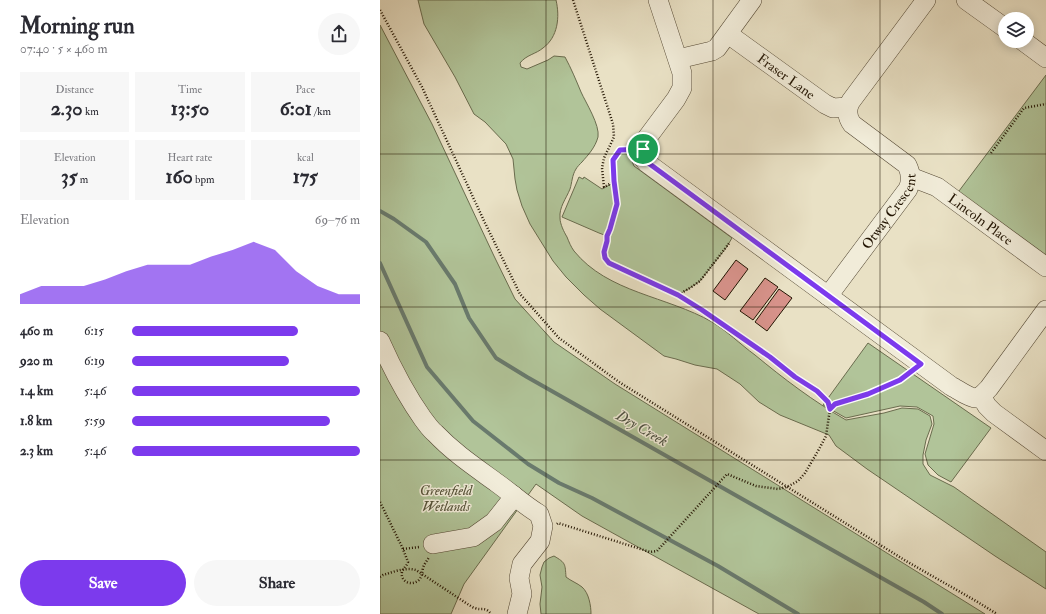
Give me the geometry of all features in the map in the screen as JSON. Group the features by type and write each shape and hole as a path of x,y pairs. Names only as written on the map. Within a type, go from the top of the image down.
{"street":[{"path":"658,0 682,73 682,88 676,99 647,138 642,151 647,162 951,386 967,395 976,398 981,396 989,388 1046,310"},
{"path":"678,60 717,48 752,0"},
{"path":"848,107 926,0"},
{"path":"966,0 998,23"},
{"name":"Fraser Lane","path":"728,34 825,104 833,108 848,107"},
{"path":"1032,48 1046,58"},
{"name":"Otway Crescent","path":"828,296 911,184 910,172 906,165 852,124 848,117 848,107"},
{"name":"Lincoln Place","path":"911,177 937,186 1046,267"},
{"path":"380,341 388,360 406,392 418,412 433,432 456,454 539,514 543,526 540,541 522,564 519,578 522,594 517,614"},
{"path":"981,396 987,406 994,413 1046,451"},
{"path":"434,544 472,536 494,522 513,498 513,495"}],"path":[{"path":"573,0 613,124 614,137 604,158 602,168 604,187 614,181"},
{"path":"380,10 422,87 520,294 559,338 619,382 906,562 997,614"},
{"path":"991,153 1024,108 1046,104"},
{"path":"540,541 550,528 558,523 650,552 657,551 727,474 756,486 778,489 787,487 798,480 805,473 826,436 830,409 828,402 817,391 795,377 740,336 678,295 609,263 605,258 604,252 607,236 617,204 613,160 620,150 643,149"},
{"path":"678,295 700,281 738,230"},
{"path":"830,409 835,404 868,394 895,383 921,364"},
{"path":"380,502 408,562 401,575 405,581 413,583 418,581 423,575 424,567 434,544"},
{"path":"403,549 434,544"},
{"path":"380,577 403,569 410,568 416,570 469,605 477,609 484,609 491,614"}],"green space":[{"path":"418,0 556,0 558,20 552,38 543,48 525,58 520,63 521,67 527,69 554,56 565,57 597,126 597,141 575,171 570,189 563,203 560,214 561,225 574,251 588,265 621,285 695,313 712,322 728,333 777,373 846,420 902,408 918,409 930,416 932,424 926,440 923,464 930,475 954,487 1046,552 1046,589 867,469 836,446 829,435 780,415 759,402 740,384 717,369 695,365 664,356 600,309 584,295 553,261 530,224 517,190 513,159 506,144 485,122 474,114 455,77 424,24"},
{"name":"Greenfield Wetlands","path":"380,25 432,124 515,299 554,342 615,384 985,614 759,614 582,516 536,484 464,584 451,614 380,614"},
{"path":"1046,75 1046,267 953,199"},
{"path":"619,150 630,152 634,166 732,238 700,281 678,295 609,263 605,255 607,236 562,217 579,177 583,179 584,177 602,189 615,182 613,160"},
{"path":"868,343 991,428 951,482 938,475 928,465 925,454 934,424 933,416 917,407 900,406 846,418 823,405"},
{"path":"554,556 561,560 564,564 566,577 582,587 588,596 591,614 541,614 540,604 542,587 540,575 544,562"}],"building":[{"path":"736,260 748,269 725,300 713,291"},
{"path":"765,278 778,287 753,320 740,311"},
{"path":"779,289 792,298 767,331 755,322"}],"waterway":[{"name":"Dry Creek","path":"380,211 426,242 455,284 469,318 496,358 924,602 942,614"},
{"name":"Dry Creek","path":"380,263 427,367 473,421 528,464 559,483 592,498 718,566 798,614"}],"route":[{"path":"643,149 642,151 644,158 647,162 921,364 900,380 868,394 835,404 830,409 828,402 817,391 795,377 770,357 702,310 678,295 609,263 605,258 604,252 607,236 617,204 613,160 620,150 643,149"}]}
